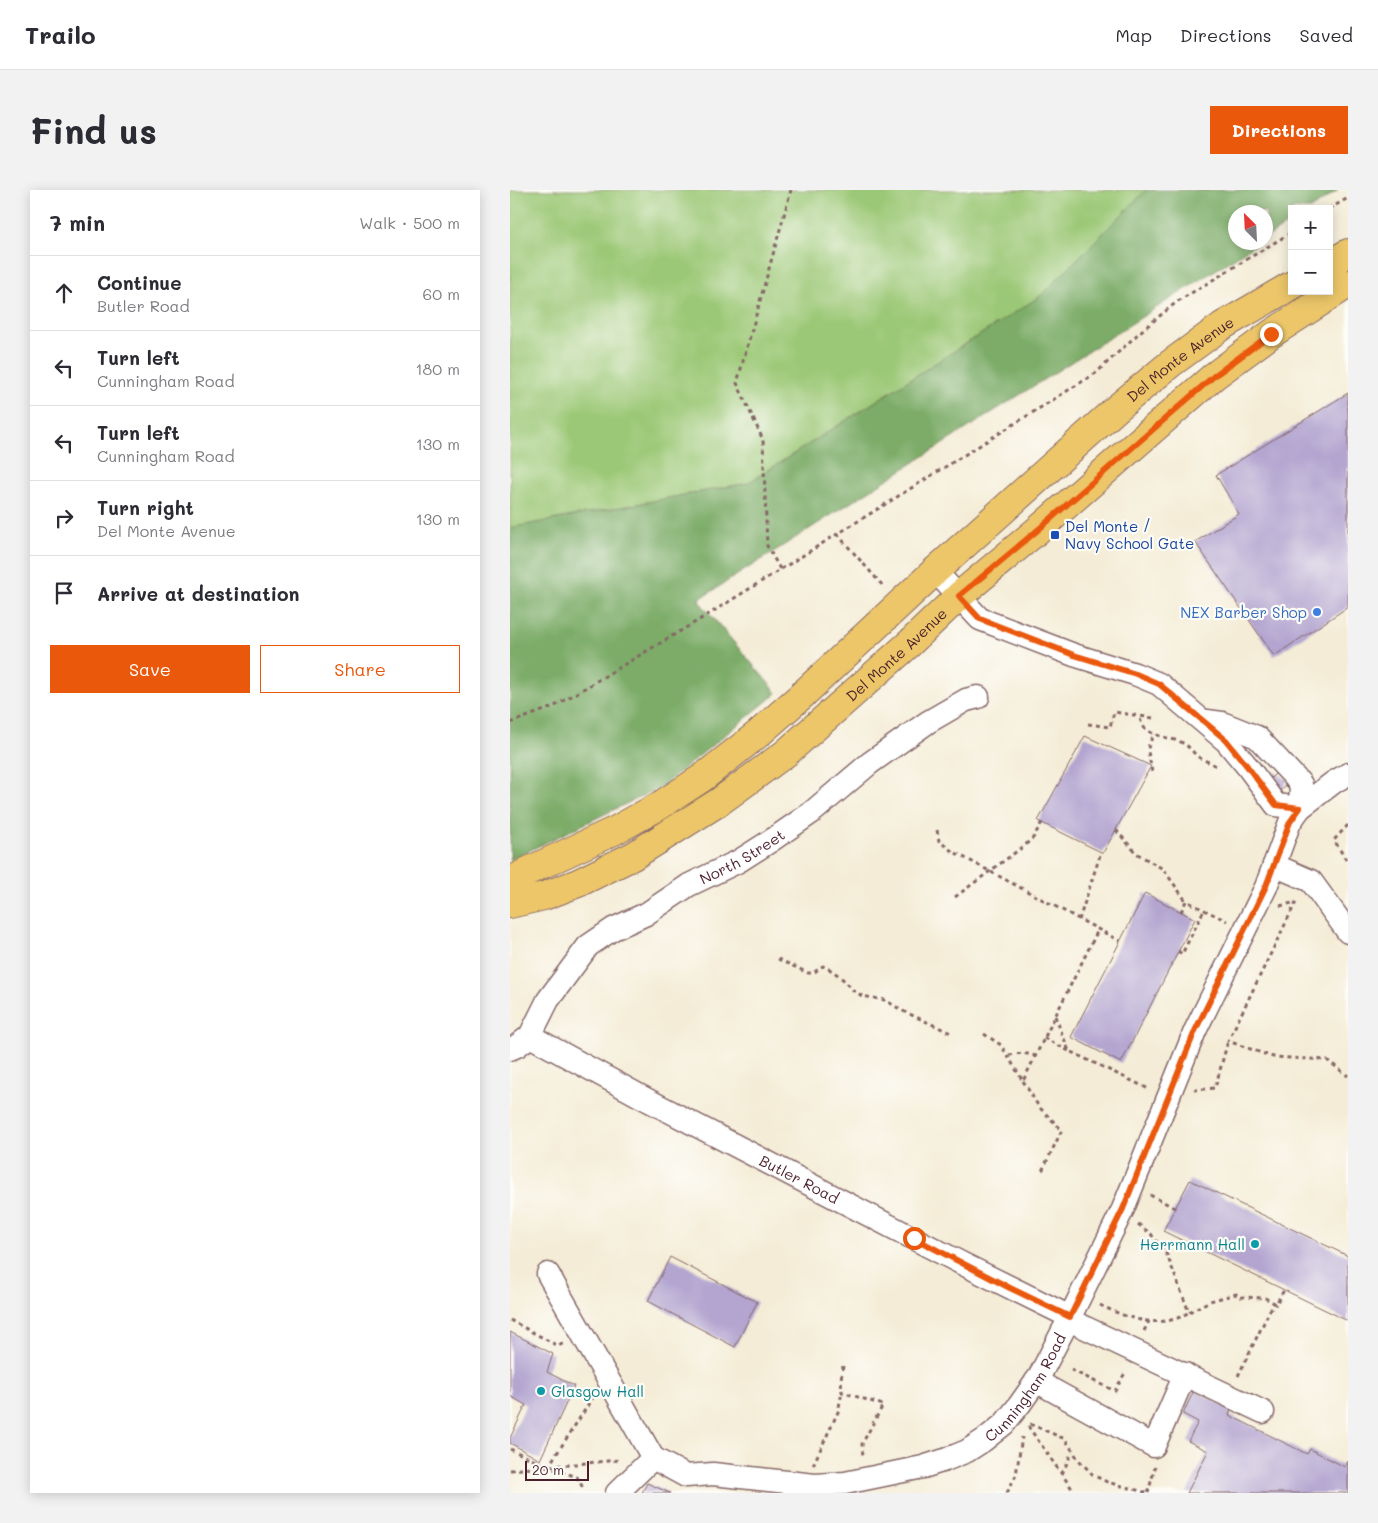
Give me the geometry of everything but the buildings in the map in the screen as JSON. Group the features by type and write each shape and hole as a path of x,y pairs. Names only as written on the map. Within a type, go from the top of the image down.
{"main road":[{"path":"1333,262 1348,253"},
{"name":"Del Monte Avenue","path":"510,904 544,896 578,883 626,860 719,802 786,753 902,650 959,596 1039,529 1214,376 1271,334 1348,284"},
{"name":"Del Monte Avenue","path":"510,882 528,871 616,830 659,806 702,778 758,734 800,697 1108,416 1170,364 1222,326 1288,287"}],"street":[{"path":"935,572 980,619 1074,655 1136,674 1159,684 1226,740 1276,805 1300,808 1334,782 1348,774"},
{"name":"North Street","path":"530,1036 548,1000 588,946 613,929 646,914 689,885 739,861 772,840 811,813 870,762 928,722 966,700 978,697"},
{"path":"1203,720 1222,723 1257,737 1301,784 1300,808"},
{"name":"Cunningham Road","path":"653,1458 686,1476 713,1474 845,1483 923,1467 967,1451 1004,1424 1036,1381 1070,1318 1123,1209 1195,1031 1266,886 1290,822 1300,808"},
{"path":"1274,865 1311,881 1348,932"},
{"path":"510,1049 530,1036"},
{"name":"Butler Road","path":"530,1036 640,1096 969,1267 1263,1412"},
{"path":"548,1274 653,1458 617,1493"},
{"path":"1036,1381 1154,1446 1185,1374"}],"path":[{"path":"780,570 767,546 763,440 737,383 791,190"},
{"path":"1333,207 1348,198"},
{"path":"510,723 553,707 780,570 1096,373 1140,332 1172,306 1288,234"},
{"path":"837,534 889,593"},
{"path":"1088,724 1110,727 1114,712 1153,718"},
{"path":"1140,716 1139,719 1146,730 1185,744 1198,756 1219,767"},
{"path":"1152,772 1147,750 1149,742 1155,734"},
{"path":"955,897 1024,846 1033,838 1042,822"},
{"path":"1348,825 1334,840 1348,863"},
{"path":"937,830 939,841 952,851 1120,941"},
{"path":"1116,830 1136,853 1163,869 1186,901 1230,922"},
{"path":"1079,920 1100,852"},
{"path":"1181,912 1186,901"},
{"path":"1187,1093 1191,1090 1215,1088 1228,1041 1296,902"},
{"path":"1178,952 1182,954 1204,910"},
{"path":"1023,1081 1098,930"},
{"path":"778,959 808,973 813,973 823,966 833,971 862,996 885,1000 903,1011 951,1034"},
{"path":"1055,1016 1069,1051"},
{"path":"984,1034 1001,1045 1009,1054 1039,1108 1062,1130 1041,1173"},
{"path":"1044,1038 1152,1091"},
{"path":"1228,1041 1273,1057 1327,1060 1348,1076"},
{"path":"1009,1054 1023,1053 1036,1056"},
{"path":"1145,1201 1148,1194 1175,1208"},
{"path":"1136,1222 1151,1234 1168,1255 1189,1312"},
{"path":"1234,1384 1270,1310 1284,1290"},
{"path":"1099,1305 1123,1316 1159,1321 1181,1318 1210,1301 1236,1294 1241,1298 1265,1298 1276,1304"},
{"path":"510,1320 558,1346 582,1334"},
{"path":"1072,1370 1116,1391 1129,1364"},
{"path":"813,1482 816,1459 838,1412 842,1392 843,1366"},
{"path":"842,1392 883,1405 862,1444 863,1464"},
{"path":"548,1466 596,1394"},
{"path":"1075,1493 1025,1425 1065,1439 1073,1452 1093,1475 1107,1482 1148,1493 1150,1488"},
{"path":"1007,1493 1016,1475 1022,1436"},
{"path":"510,1448 576,1477 583,1488"},
{"path":"1062,1474 1073,1452"},
{"path":"510,1470 625,1460"}],"green space":[{"path":"510,190 1146,190 1039,297 748,483 510,528"},
{"path":"1146,190 1338,190 1317,205 1288,205 1288,224 1273,233 1273,205 1228,205 1228,250 1247,250 698,600 777,693 661,787 510,860 510,528 748,483 1039,297"}],"place":[{"name":"Del Monte / Navy School Gate","path":"1055,535"},
{"name":"NEX Barber Shop","path":"1317,612"},
{"name":"Herrmann Hall","path":"1255,1244"},
{"name":"Glasgow Hall","path":"541,1391"}],"route":[{"path":"914,1238 1070,1317 1123,1209 1195,1031 1266,886 1290,822 1300,808 1276,805 1226,740 1159,684 1136,674 1074,655 980,619 959,596 1039,529 1214,376 1271,334"}]}
